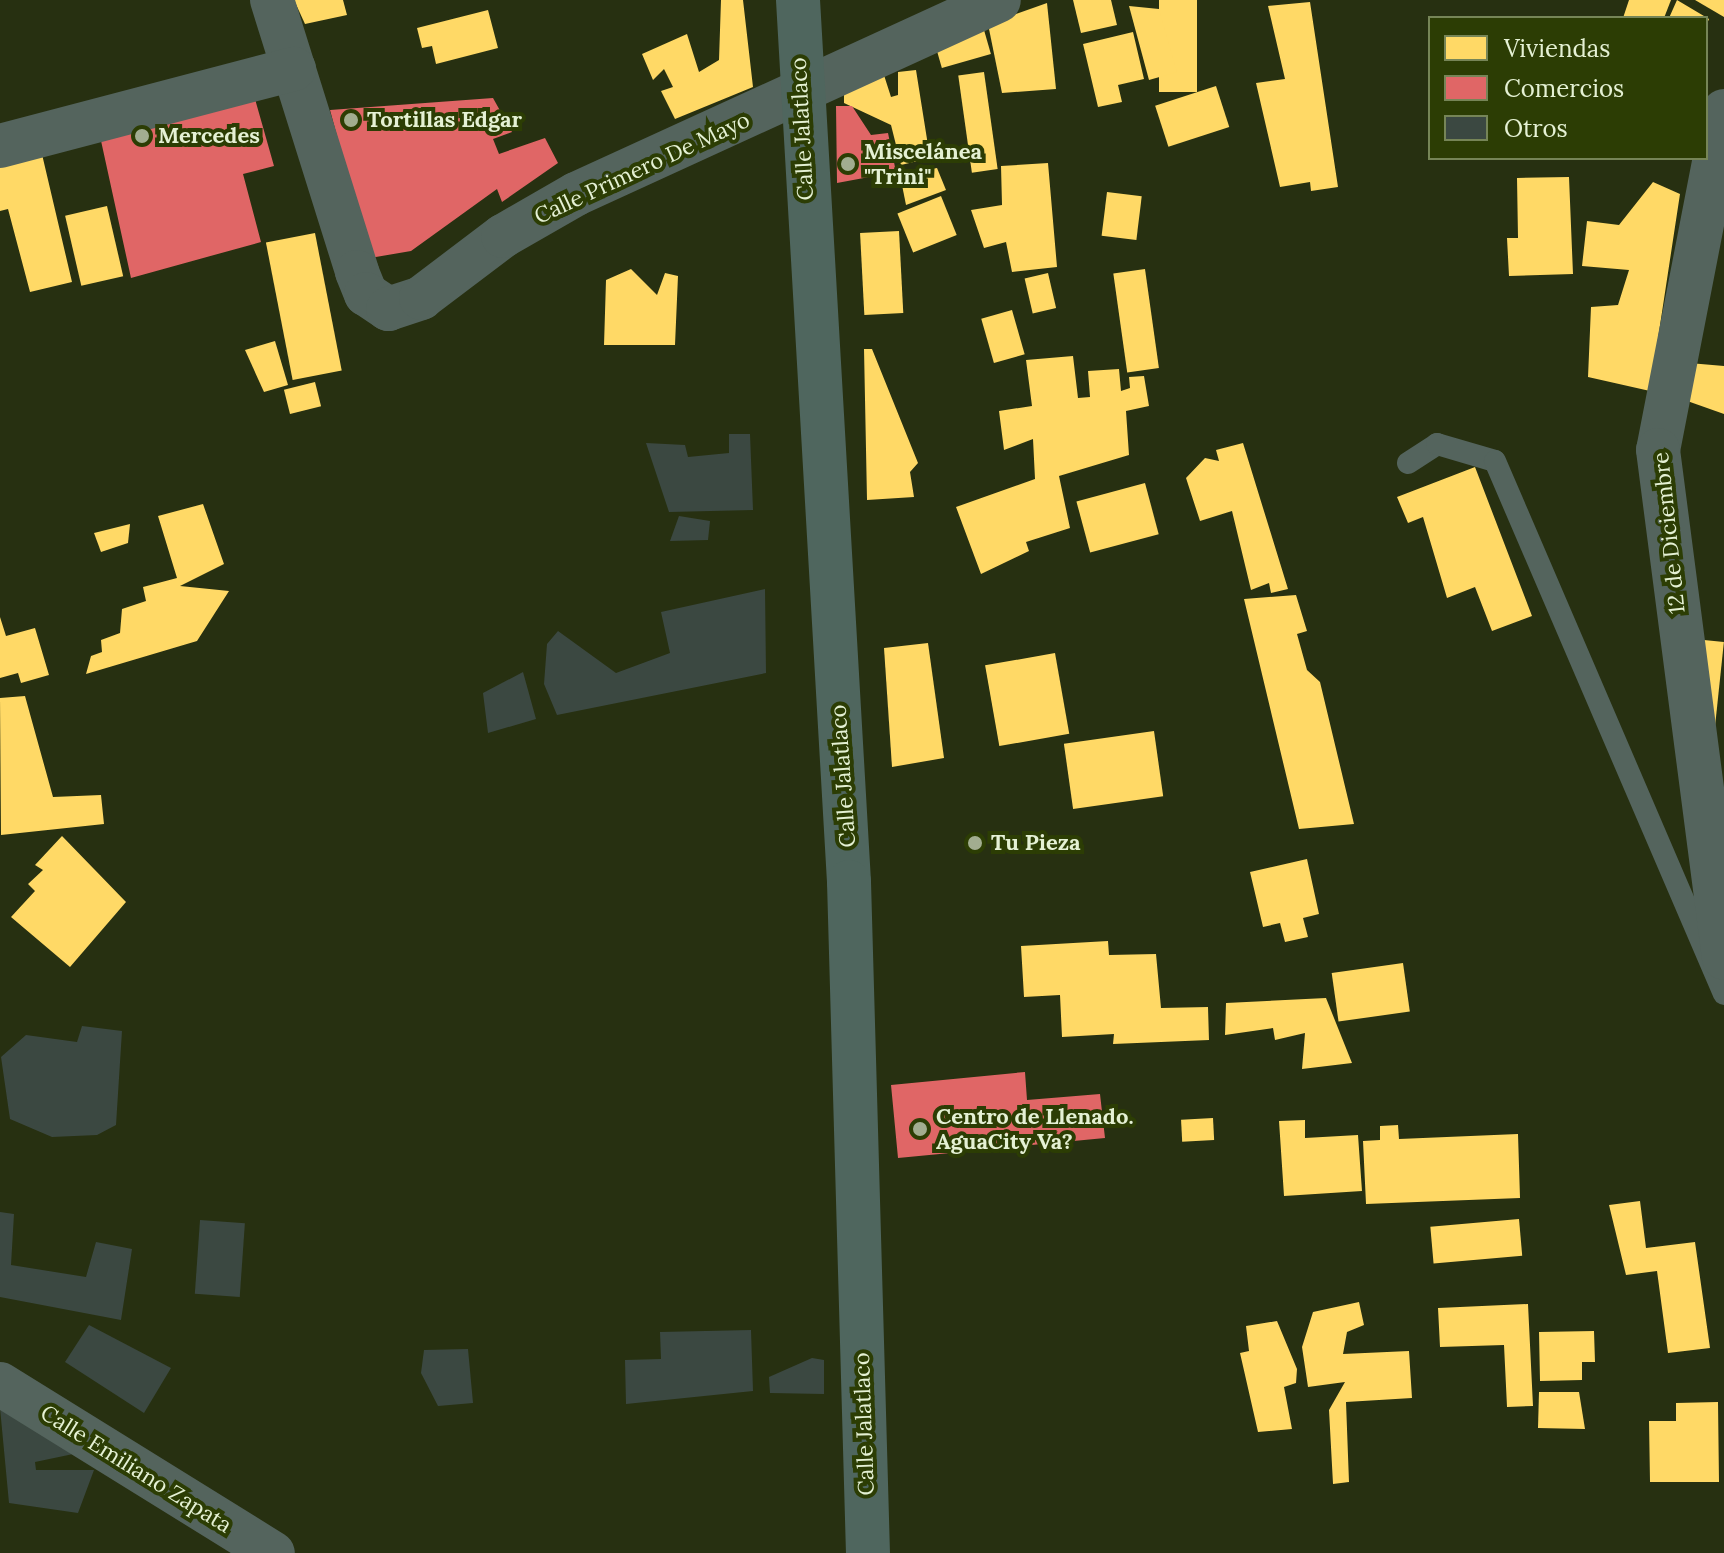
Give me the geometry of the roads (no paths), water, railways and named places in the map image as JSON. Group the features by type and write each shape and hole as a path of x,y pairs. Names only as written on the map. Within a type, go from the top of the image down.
{"main road":[{"name":"Calle Jalatlaco","path":"798,0 798,94 849,882 868,1553"}],"street":[{"path":"0,146 294,69 272,0"},
{"path":"798,94 999,0"},
{"name":"Calle Primero De Mayo","path":"294,69 357,272 366,294 388,309 421,298 503,236 576,194 798,94"},
{"name":"12 de Diciembre","path":"1724,111 1658,450 1724,958"},
{"name":"Calle Emiliano Zapata","path":"0,1384 237,1542 273,1553"}],"lane":[{"path":"1408,463 1437,444 1495,461 1724,994"}],"place":[{"name":"Tortillas Edgar","path":"351,120"},
{"name":"Mercedes","path":"142,136"},
{"name":"Miscelánea \"Trini\"","path":"848,164"},
{"name":"Tu Pieza","path":"975,843"},
{"name":"Centro de Llenado. AguaCity Va?","path":"920,1129"}]}
